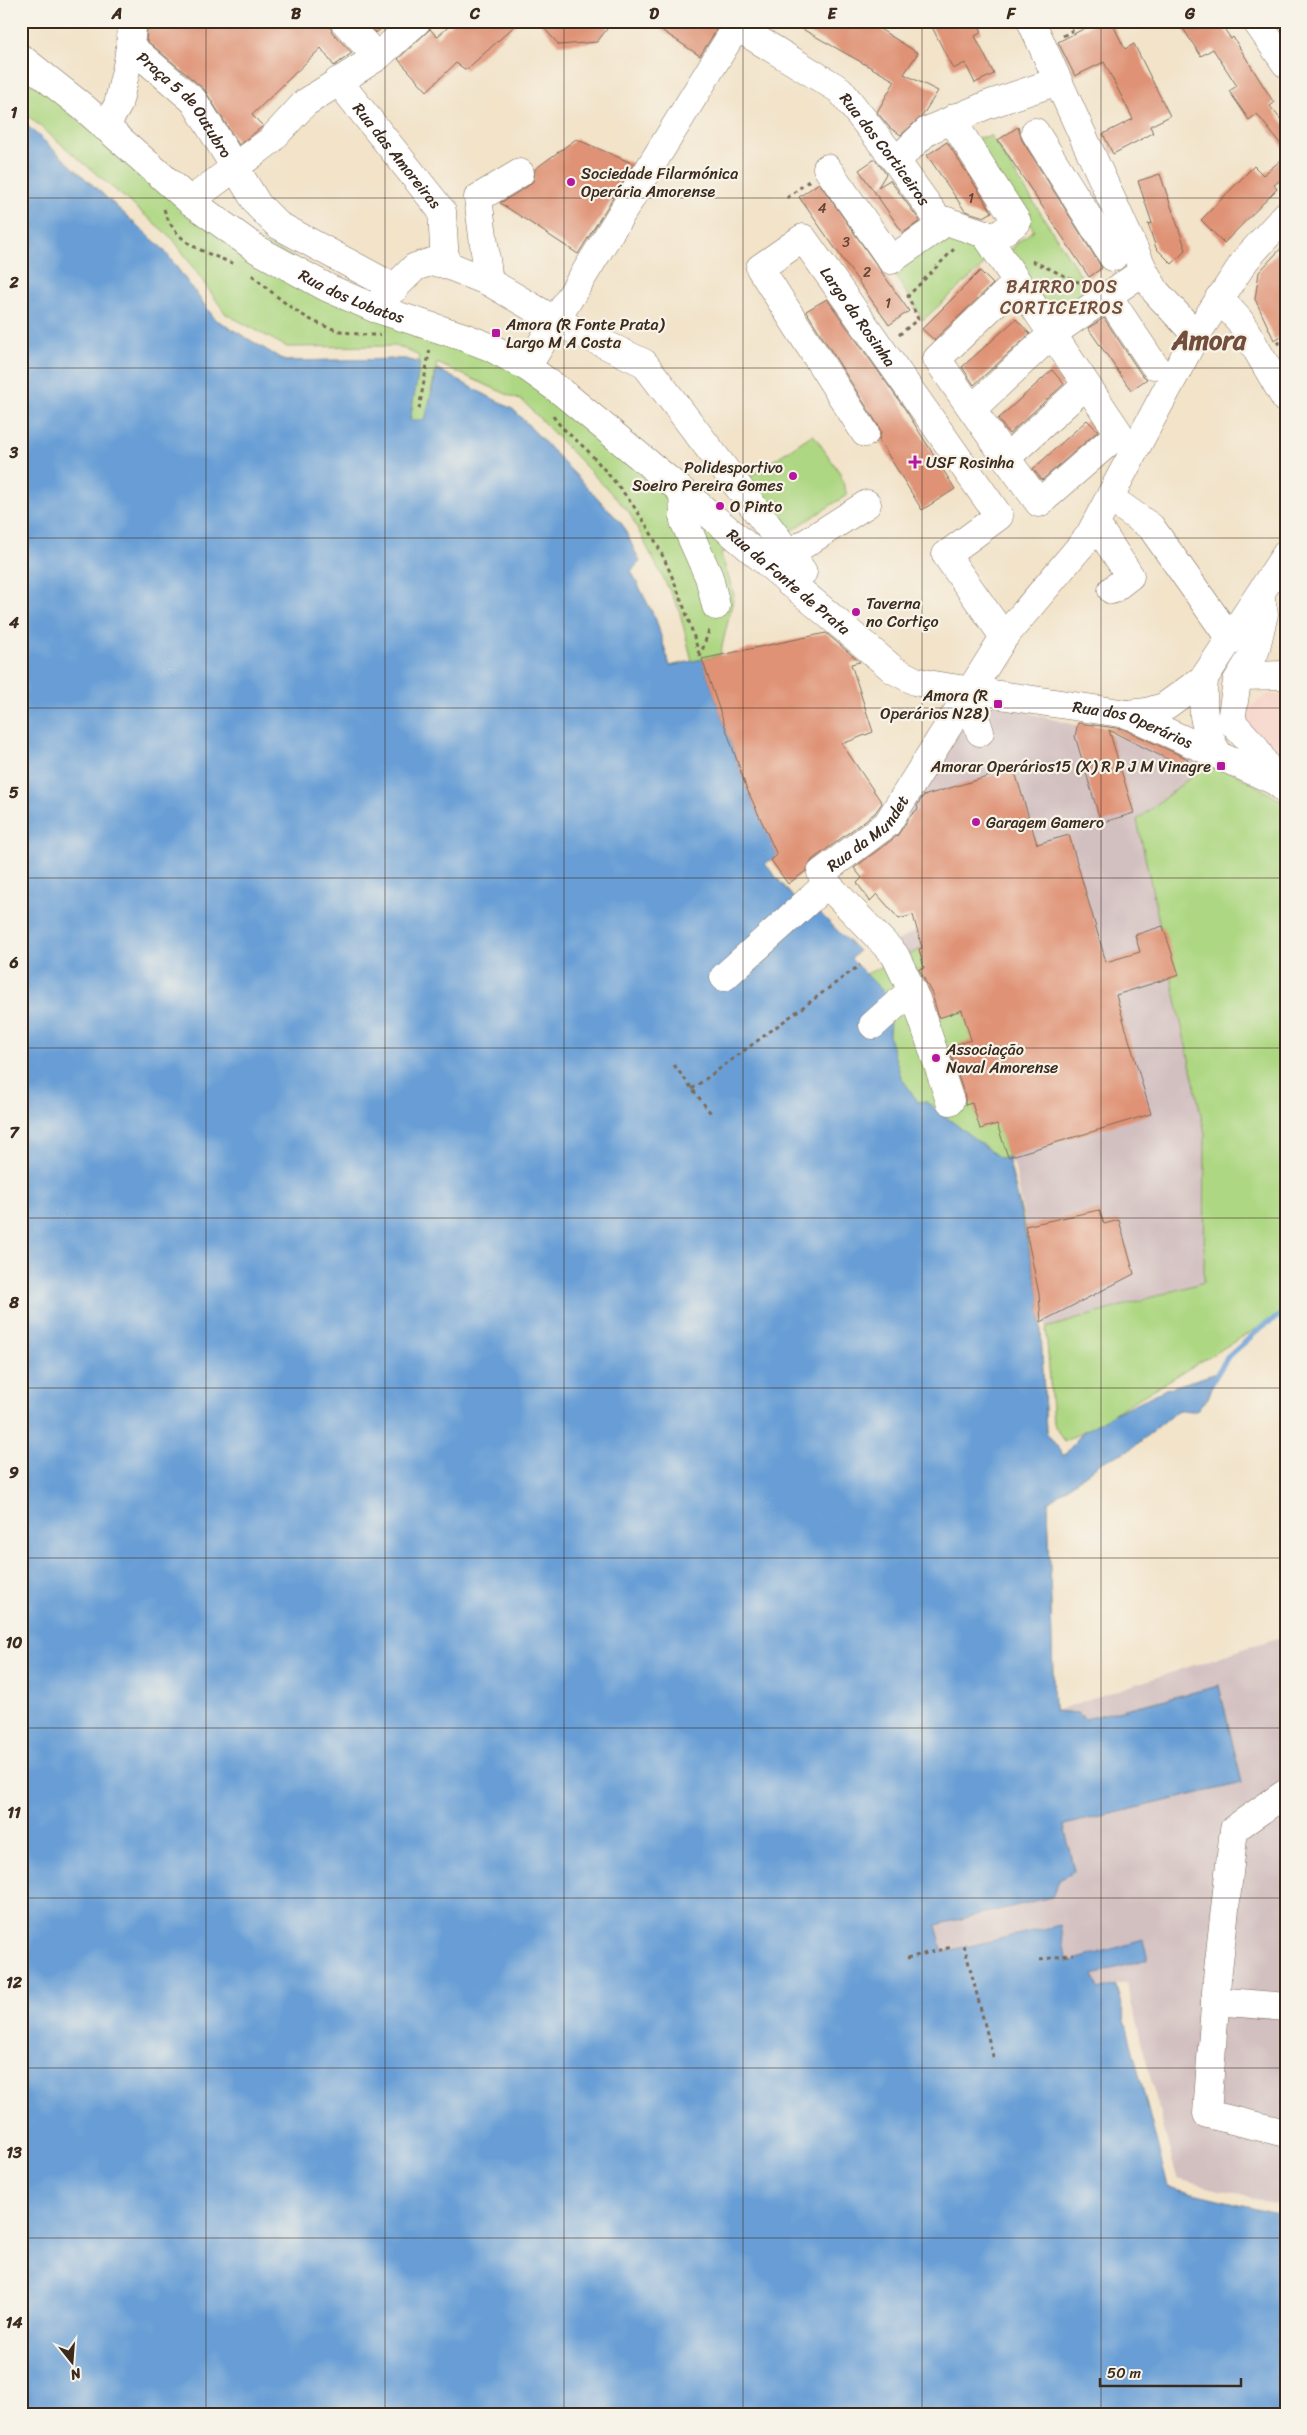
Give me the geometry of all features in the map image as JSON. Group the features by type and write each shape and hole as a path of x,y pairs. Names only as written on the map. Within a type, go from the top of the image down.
{"street":[{"path":"344,21 377,57"},
{"path":"21,58 83,108 190,201 270,141 306,103 377,57 417,21"},
{"path":"1031,21 1144,271 1156,292 1196,336"},
{"path":"1256,21 1286,64"},
{"path":"527,368 739,24"},
{"name":"Rua dos Corticeiros","path":"739,24 840,90 896,160 937,218 982,236"},
{"path":"105,127 118,105 132,34"},
{"name":"Praça 5 de Outubro","path":"132,34 194,101 234,168"},
{"name":"Rua das Amoreiras","path":"338,81 442,211 445,264"},
{"path":"896,160 927,131 956,117 1058,81"},
{"path":"956,117 957,128 1017,222 982,236 1022,270 1052,334 1119,433 1039,503 937,359 1022,270"},
{"path":"1035,132 1113,257"},
{"name":"Rua dos Lobatos","path":"234,168 258,205 278,224 394,288"},
{"path":"827,168 891,260 947,221"},
{"path":"490,282 478,198 520,172"},
{"path":"1075,196 1101,179"},
{"name":"Rua dos Lobatos","path":"190,201 258,250 328,288 374,308 490,347 527,368"},
{"path":"980,732 966,694 1004,637 1089,536 1196,336 1219,298 1246,259 1286,215"},
{"name":"Largo da Rosinha","path":"865,433 760,268 803,238 999,516 946,556 1004,637"},
{"path":"374,308 415,267 431,262 445,264 490,282 556,321 644,363 803,572 789,583"},
{"path":"972,409 1052,334 1144,271"},
{"path":"1108,296 1154,365"},
{"path":"1219,298 1240,321 1286,400"},
{"name":"Rua da Fonte de Prata","path":"527,368 563,393 894,670 915,681 966,694"},
{"path":"1006,458 1086,385"},
{"path":"683,492 684,521 709,577 716,606"},
{"path":"1110,498 1151,527 1231,640"},
{"path":"789,554 867,504"},
{"path":"1096,524 1130,576 1112,590"},
{"path":"1128,714 1147,712 1164,707 1204,678 1231,640 1286,554"},
{"path":"1260,595 1264,614 1255,652 1238,682 1231,721 1254,746 1281,785"},
{"path":"1241,676 1286,675"},
{"path":"1204,678 1202,706 1205,725 1209,739 1219,755"},
{"name":"Rua dos Operários","path":"966,694 1128,714 1281,785"},
{"name":"Rua da Mundet","path":"950,1101 912,990 897,959 827,884 821,873 887,824 966,694"},
{"path":"724,977 827,884"},
{"path":"874,1025 912,990"},
{"path":"1286,1793 1234,1829 1215,2001 1207,2114 1286,2133"},
{"path":"1215,2001 1286,2006"}],"path":[{"path":"1043,48 1088,21"},
{"path":"161,202 175,233 182,239 190,245 242,268"},
{"path":"881,349 918,319 908,296 982,236"},
{"path":"247,270 273,293 319,325 339,332 362,336 387,335"},
{"path":"1022,270 1108,296"},
{"path":"419,409 431,342"},
{"path":"551,412 559,425 601,466 641,516 673,581 690,622 700,657 716,606"},
{"path":"692,1089 860,965"},
{"path":"674,1066 713,1116"},
{"path":"964,1946 994,2060"},
{"path":"907,1958 952,1947"},
{"path":"1040,1960 1073,1954"}],"shaded area":[{"path":"1274,21 1286,21 1286,39"},
{"path":"1269,694 1286,697 1286,776 1239,713"},
{"path":"970,698 1212,760 1137,820 1205,1133 1204,1282 1046,1328 1014,1164 928,1087 876,953 943,915 908,812"},
{"path":"1286,1635 1286,2205 1177,2179 1126,1983 1098,1990 1094,1974 1147,1959 1067,1962 1060,1925 943,1952 936,1925 1052,1897 1059,1880 1074,1872 1063,1825 1242,1783 1219,1686 1084,1719 1078,1713 1054,1711"}],"green space":[{"path":"21,71 167,194 540,385 730,548 721,554 734,595 720,655 703,659 765,864 803,909 820,913 858,951 851,959 866,974 941,940 1008,1157 1025,1226 1039,1294 1046,1432 1064,1456 1085,1430 1064,1442 1053,1423 1046,1328 1204,1282 1205,1133 1137,820 1212,760 1286,803 1286,1311 1114,1413 1140,1403 1166,1389 1217,1373 1208,1398 1196,1411 1178,1410 1131,1449 1102,1462 1048,1502 1054,1711 1078,1713 1085,1719 1219,1686 1242,1783 1064,1825 1074,1872 1059,1880 1052,1897 21,120 163,249 215,319 285,361 405,359 418,362 419,356 398,346 287,347 226,314 173,239 21,110","holes":["437,363 524,402 629,512 679,609 692,661 670,666 656,620 631,571 640,562 622,524 514,410 437,369 431,392"]},
{"path":"991,136 1094,296 1053,323 1008,254 1018,242 1034,230 969,139"},
{"path":"949,234 970,246 984,265 923,320 890,267"},
{"name":"Polidesportivo Soeiro Pereira Gomes","path":"813,434 840,473 847,495 786,534 746,479"}],"water":[{"path":"21,120 163,249 215,319 285,361 405,359 420,363 410,420 425,420 437,369 514,410 622,524 640,562 631,571 656,620 670,666 702,659 746,787 777,855 765,864 803,909 820,913 858,951 851,959 891,999 889,1037 901,1077 918,1102 925,1101 1000,1158 1008,1157 1039,1294 1046,1432 1064,1456 1082,1433 1113,1414 1166,1389 1217,1373 1208,1398 1196,1411 1178,1410 1131,1449 1102,1462 1048,1502 1054,1711 1078,1713 1085,1719 1219,1686 1242,1783 1064,1825 1074,1872 1059,1880 1052,1897 936,1925 943,1952 1060,1925 1067,1962 1143,1940 1148,1959 1094,1974 1098,1990 1116,1985 1168,2187 1286,2215 1286,2414 21,2414"}],"building":[{"path":"148,21 329,21 332,32 352,53 334,66 321,48 252,115 263,126 239,145 204,89 146,40"},
{"path":"365,21 389,21 376,33"},
{"path":"455,21 520,21 466,70 456,63 427,91 398,59 430,29 437,37"},
{"path":"538,21 613,21 597,42 559,45"},
{"path":"648,21 722,21 700,56"},
{"path":"788,21 867,21 918,53 904,74 938,91 922,116 901,135 890,128 877,112 895,81"},
{"path":"929,21 977,21 982,32 975,36 994,74 975,83 965,63 953,69"},
{"path":"1099,21 1111,21 1125,49 1134,44 1170,116 1150,126 1153,133 1113,154 1103,134 1133,119 1104,62 1075,76 1058,42"},
{"path":"1178,21 1219,21 1231,39 1233,37 1274,103 1270,106 1286,126 1286,151 1257,114 1249,120 1229,91 1237,86 1213,49 1201,56"},
{"path":"1018,127 1022,140 1102,268 1089,277 998,140"},
{"name":"Sociedade Filarmónica Operária Amorense","path":"576,139 634,164 578,254 500,203 528,186 534,180 535,169"},
{"path":"947,142 992,212 984,217 965,211 927,155"},
{"path":"1286,156 1286,176 1274,185 1277,189 1224,243 1201,220 1254,166 1263,175"},
{"path":"875,159 886,174 878,187 890,180 920,221 903,233 859,170"},
{"path":"1160,174 1186,250 1172,264 1156,248 1148,224 1152,223 1138,181"},
{"path":"819,183 909,311 889,325 799,197"},
{"path":"1286,243 1286,334 1274,340 1255,299 1259,272"},
{"path":"980,271 993,284 934,340 922,329"},
{"path":"827,299 905,409 955,489 922,510 879,440 881,432 878,425 806,311"},
{"path":"1104,318 1141,374 1147,379 1131,390 1088,328"},
{"path":"1016,319 1030,334 974,385 962,367"},
{"path":"1052,370 1064,384 1009,434 998,419"},
{"path":"1087,420 1098,431 1042,480 1033,469"},
{"path":"826,633 860,662 851,664 873,732 842,744 882,803 875,813 812,860 806,871 788,884 771,860 777,855 746,787 702,659"},
{"path":"1078,723 1123,729 1188,759 1183,767 1109,730 1134,813 1101,823 1075,736"},
{"path":"1014,769 1037,844 1069,835 1106,962 1140,952 1135,935 1163,926 1179,975 1116,995 1151,1114 1008,1157 997,1124 980,1129 972,1103 965,1105 965,1096 948,1047 971,1040 962,1010 939,1018 932,994 919,969 924,968 919,949 922,948 913,915 899,919 877,894 870,901 857,883 862,878 854,868 897,836 912,814 918,809 917,806 923,796"},
{"path":"1099,1210 1104,1224 1119,1220 1134,1274 1041,1322 1039,1294 1025,1226"}],"waterway":[{"path":"1212,1382 1227,1358 1263,1326 1286,1312"}],"place":[{"name":"Sociedade Filarmónica Operária Amorense","path":"571,182"},
{"name":"Amora (R Fonte Prata) Largo M A Costa","path":"496,333"},
{"name":"USF Rosinha","path":"915,462"},
{"name":"Polidesportivo Soeiro Pereira Gomes","path":"793,476"},
{"name":"O Pinto","path":"720,506"},
{"name":"Taverna no Cortiço","path":"856,612"},
{"name":"Amora (R Operários N28)","path":"998,704"},
{"name":"Amorar Operários15 (X) R P J M Vinagre","path":"1221,766"},
{"name":"Garagem Gamero","path":"976,822"},
{"name":"Associação Naval Amorense","path":"936,1058"}],"district":[{"name":"BAIRRO DOS CORTICEIROS","path":"1062,297"},
{"name":"Amora","path":"1209,340"}]}
